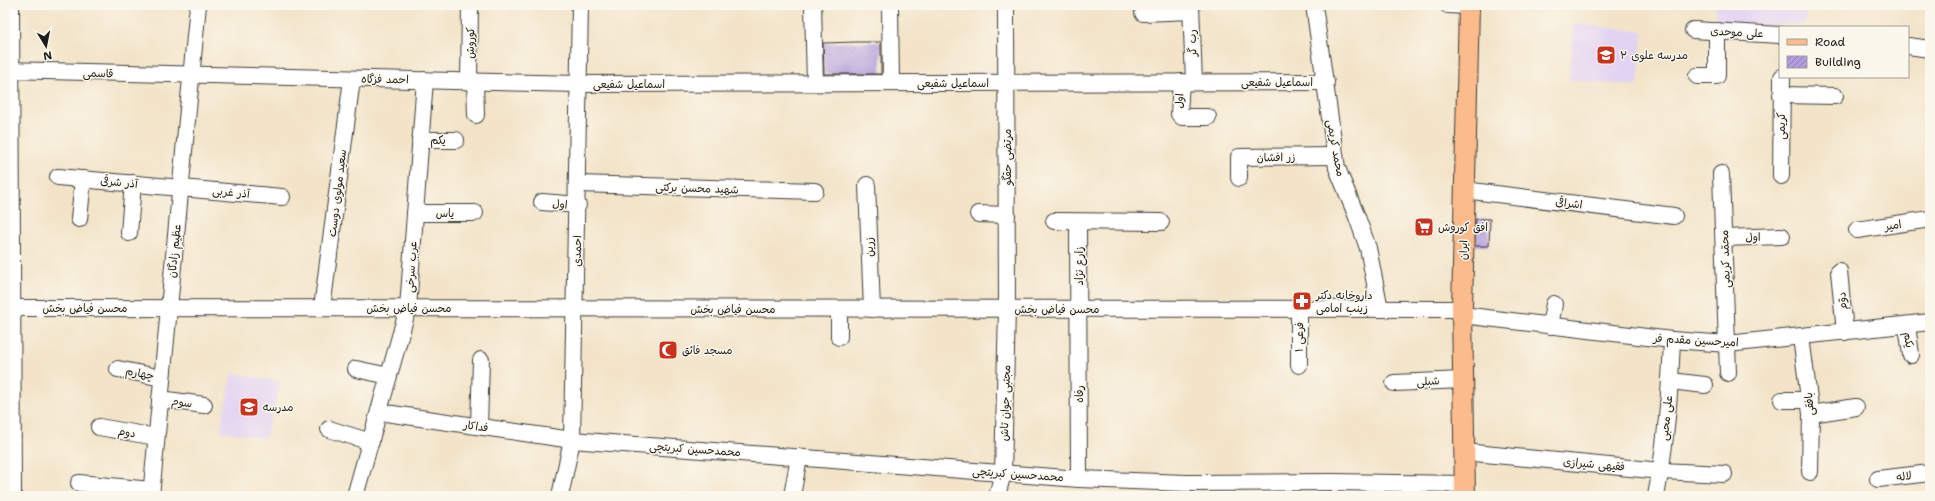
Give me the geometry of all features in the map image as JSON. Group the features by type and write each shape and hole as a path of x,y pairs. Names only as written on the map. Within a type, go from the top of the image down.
{"main road":[{"name":"ایران","path":"1465,490 1462,312 1469,5"}],"street":[{"path":"11,5 8,70 9,308 12,496"},
{"name":"عظیم زادگان","path":"151,493 198,5"},
{"name":"کوروش","path":"470,5 472,81"},
{"name":"احمدی","path":"560,496 572,440 578,205 580,5"},
{"path":"813,5 815,83"},
{"path":"890,5 891,83"},
{"name":"مرتضی حقگو","path":"1006,5 1008,309"},
{"name":"محمد کریمی","path":"1314,5 1326,82 1335,156 1342,182 1368,248 1380,309"},
{"path":"1448,5 1469,5"},
{"path":"1143,13 1191,8"},
{"name":"رب گر","path":"1187,82 1191,8"},
{"name":"علی موحدی","path":"1693,30 1779,35"},
{"path":"1697,76 1717,76 1717,31"},
{"path":"1909,46 1930,49"},
{"name":"قاسمی","path":"8,70 191,75"},
{"name":"احمد فزگاه","path":"191,75 579,84"},
{"name":"کریمی","path":"1781,176 1782,78"},
{"name":"سعید مولوی دوست","path":"322,308 352,79"},
{"name":"عرب سرخی","path":"355,496 408,308 424,80"},
{"path":"472,81 476,115"},
{"name":"اول","path":"1187,82 1178,114 1182,117 1208,117"},
{"name":"اسماعیل شفیعی","path":"579,84 1326,82"},
{"path":"1782,95 1835,96"},
{"name":"یکم","path":"420,140 456,140"},
{"name":"زر افشان","path":"1239,178 1239,157 1335,156"},
{"name":"محمّد کریمی","path":"1721,174 1728,373"},
{"name":"آذر شرقی","path":"58,177 180,187"},
{"path":"79,219 83,179"},
{"path":"129,233 133,183"},
{"name":"شهید محسن برکتی","path":"578,184 815,192"},
{"name":"زرین","path":"867,185 872,308"},
{"name":"آذر غربی","path":"180,187 282,197"},
{"name":"اشراقی","path":"1464,190 1674,216"},
{"name":"اول","path":"542,202 578,205"},
{"name":"یاس","path":"415,213 475,213"},
{"path":"978,214 1007,215"},
{"name":"امیر","path":"1857,230 1930,219"},
{"path":"1054,222 1161,222"},
{"name":"زارع نژاد","path":"1078,222 1079,309"},
{"name":"اول","path":"1724,238 1782,236"},
{"name":"دوّم","path":"1839,271 1844,332"},
{"path":"1550,326 1554,304"},
{"name":"محسن فیاض بخش","path":"9,308 1380,309 1462,312"},
{"path":"839,308 839,337"},
{"name":"مجتبی جوان تاش","path":"997,496 1003,473 1008,309"},
{"name":"رفاه","path":"1079,309 1079,479"},
{"name":"فرعی ۱","path":"1299,309 1299,365"},
{"name":"امیرحسین مقدم فر","path":"1462,312 1550,326 1672,340 1728,344 1930,322"},
{"name":"یکم","path":"1907,325 1911,355"},
{"name":"بافقی","path":"1801,337 1810,407 1810,472"},
{"name":"علی محبی","path":"1656,496 1661,471 1670,381 1672,340"},
{"path":"479,426 482,360"},
{"name":"چهارم","path":"118,369 162,378"},
{"path":"356,369 389,376"},
{"name":"شبلی","path":"1394,383 1463,380"},
{"path":"1670,381 1705,385"},
{"name":"سوم","path":"160,399 204,405"},
{"path":"1782,400 1810,407 1856,408"},
{"name":"فداکار","path":"379,412 572,440"},
{"name":"دوم","path":"99,427 156,437"},
{"path":"329,429 371,442"},
{"name":"محمدحسین کبریتچی","path":"572,440 1079,479 1184,490 1465,490"},
{"name":"فقیهی شیرازی","path":"1464,452 1661,471 1724,474"},
{"path":"792,496 799,457"},
{"name":"لاله","path":"1878,479 1930,473"},
{"path":"79,483 151,493"}],"shaded area":[{"path":"1715,5 1806,5 1806,24 1716,25"},
{"name":"مدرسه علوی ۲","path":"1574,24 1643,31 1638,86 1569,80"},
{"name":"مدرسه","path":"232,373 281,382 265,438 220,431"}],"building":[{"path":"881,42 881,74 824,74 823,43"},
{"path":"1476,219 1490,219 1489,246 1475,246"}],"place":[{"name":"مدرسه علوی ۲","path":"1606,55"},
{"name":"افق کوروش","path":"1424,227"},
{"name":"داروخانه دکتر زینب امامی","path":"1302,301"},
{"name":"مسجد فائق","path":"668,350"},
{"name":"مدرسه","path":"249,407"}]}
